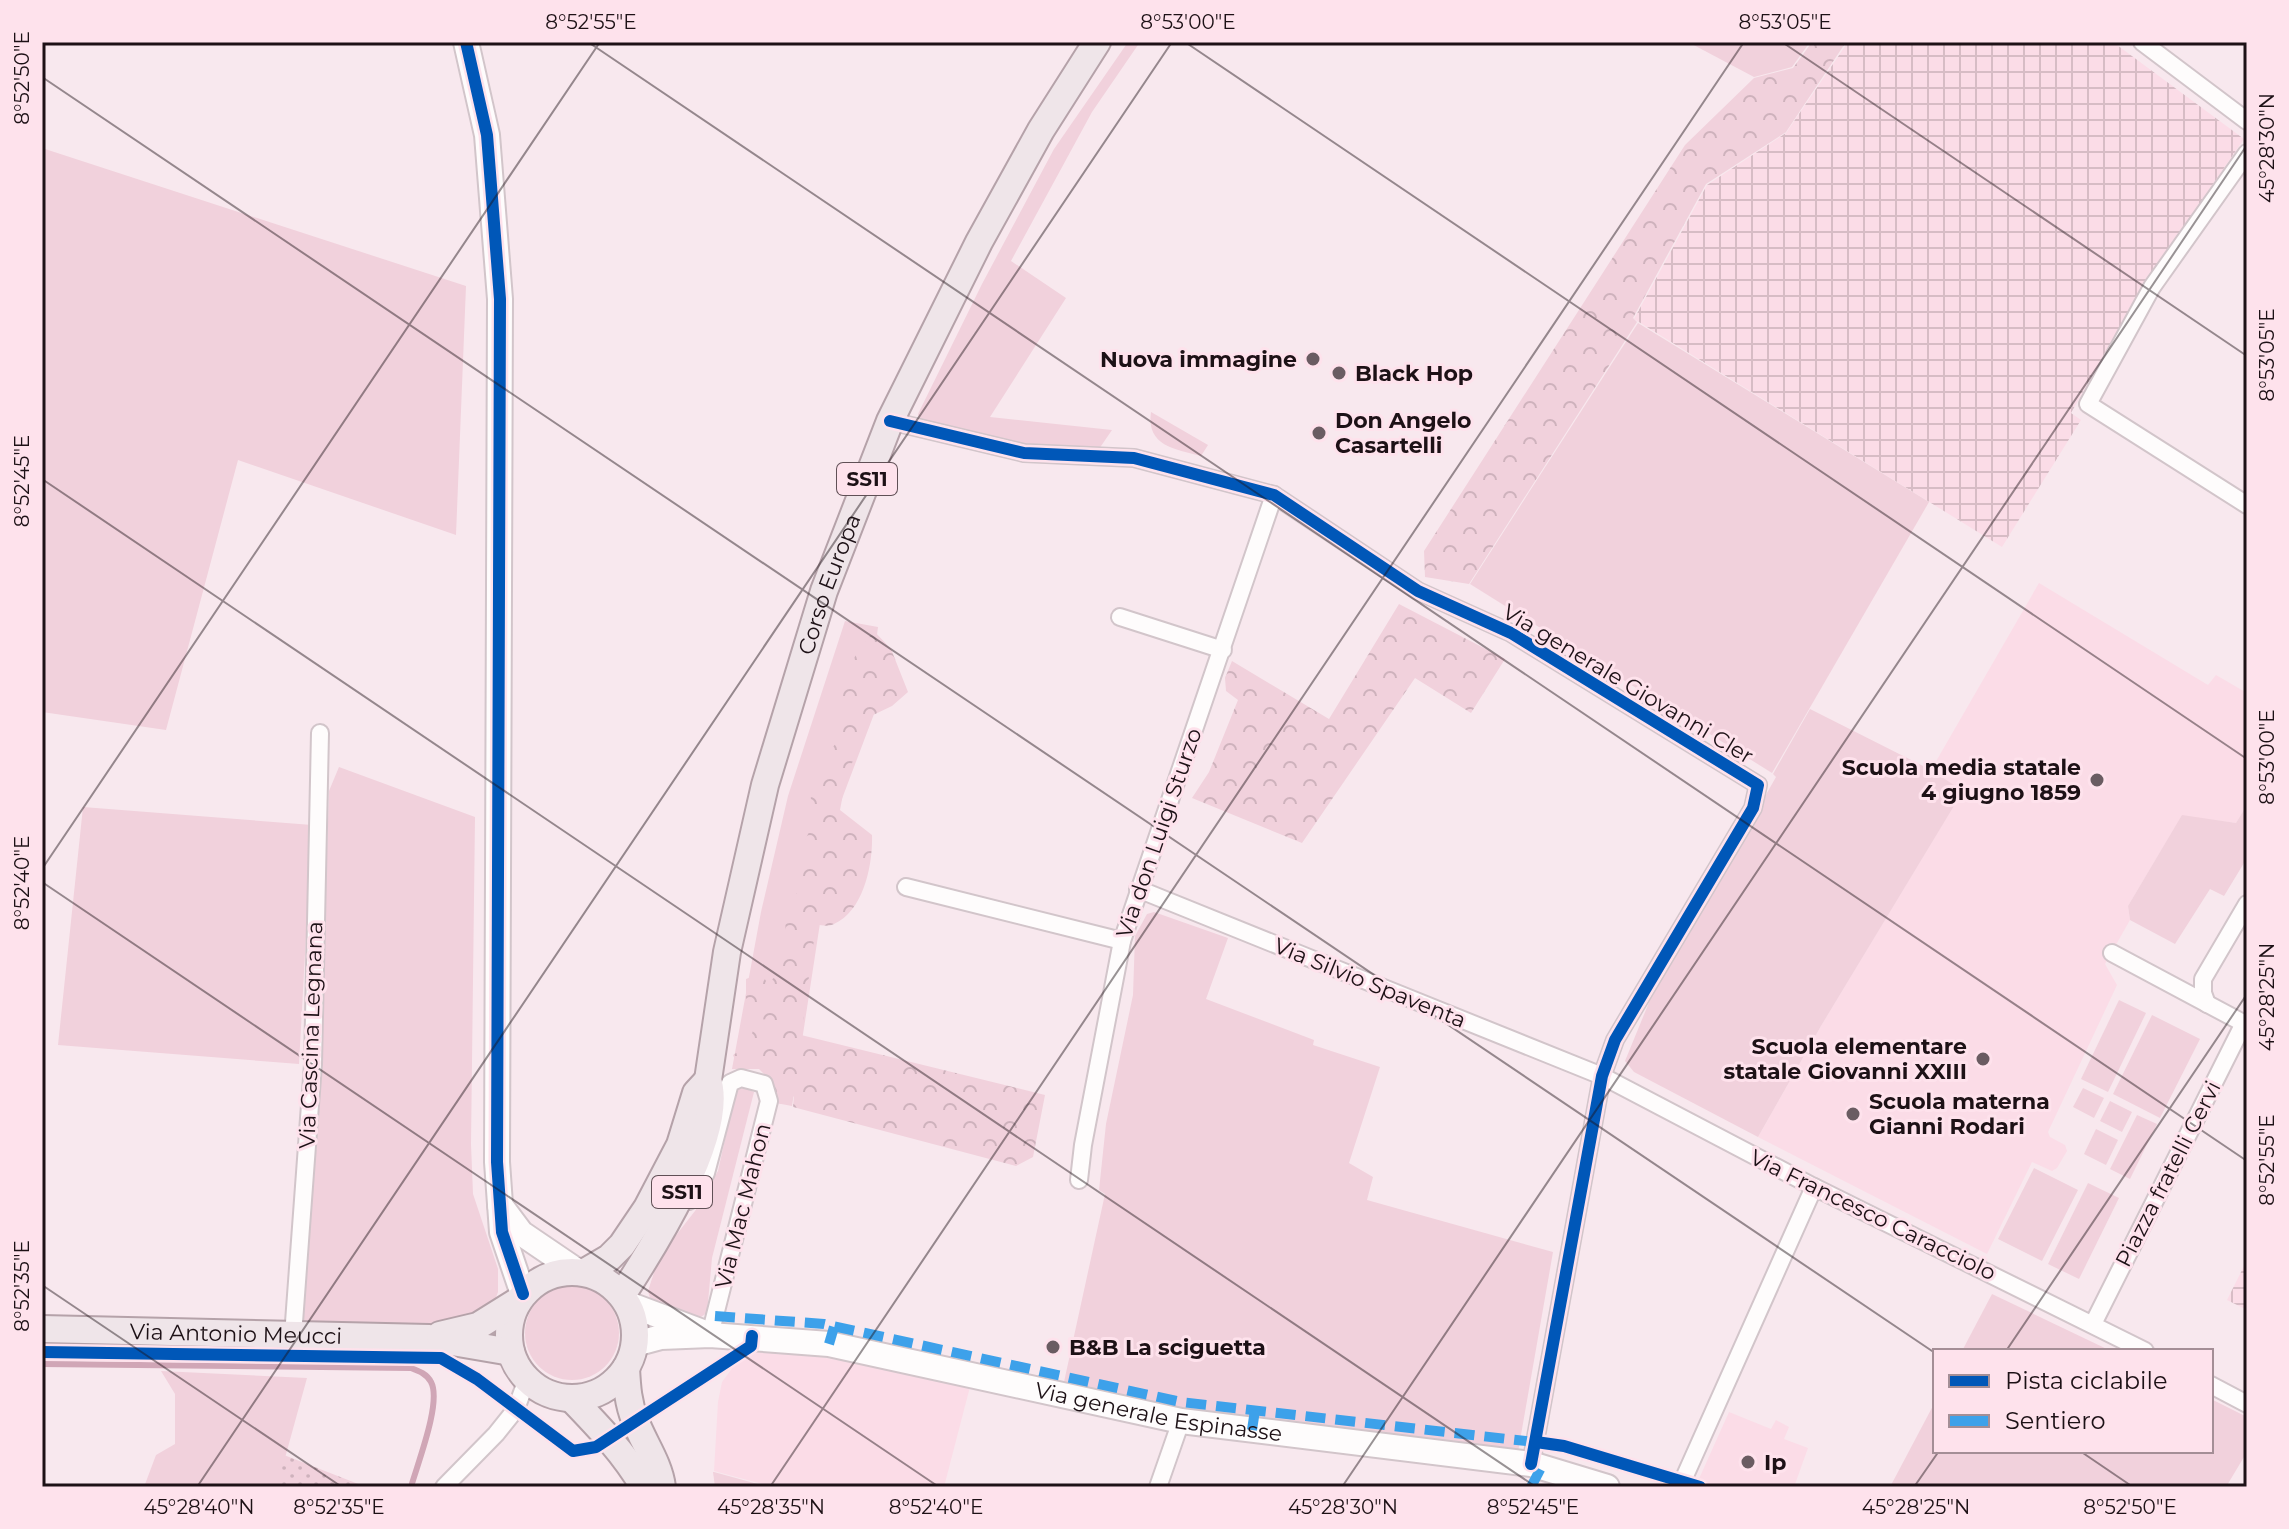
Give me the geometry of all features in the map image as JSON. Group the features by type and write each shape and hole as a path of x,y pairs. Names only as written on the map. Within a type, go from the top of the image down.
{"main road":[{"name":"Corso Europa","path":"625,1299 685,1187 705,1140 713,1094 708,1080 727,952 765,785 824,591 890,421 979,242 1041,130 1097,42"},
{"name":"Corso Europa","path":"581,1272 609,1258 622,1245 647,1208 680,1145 696,1093 708,1080"},
{"name":"SS11","path":"520,1298 538,1281 557,1273 581,1272"},
{"path":"581,1272 605,1280 625,1299 635,1323 627,1397 661,1476 662,1487"},
{"name":"Via Antonio Meucci","path":"429,1338 478,1326 520,1298"},
{"path":"520,1298 511,1317 511,1352 527,1379 547,1394 572,1399 593,1395 612,1385 631,1356"},
{"name":"Via Antonio Meucci","path":"42,1329 429,1338 511,1352"},
{"path":"572,1399 609,1437 644,1487"}],"street":[{"path":"466,42 487,135 500,299 497,1162 502,1232 520,1298"},
{"path":"2142,42 2247,121"},
{"path":"2247,153 2152,287 2088,404 2247,505"},
{"name":"Via generale Giovanni Cler","path":"890,421 1024,453 1134,458 1274,495 1418,591 1511,633 1758,785 1753,808 1615,1040 1602,1076 1531,1464"},
{"name":"Via don Luigi Sturzo","path":"1079,1180 1122,941 1274,495"},
{"path":"1120,617 1223,650"},
{"name":"Via Cascina Legnana","path":"293,1336 313,1064 320,733"},
{"path":"906,887 1122,941"},
{"name":"Via Silvio Spaventa","path":"1138,889 1602,1076"},
{"path":"2207,1004 2203,979 2247,904"},
{"path":"2112,953 2245,1024"},
{"name":"Piazza fratelli Cervi","path":"2093,1324 2245,1024"},
{"name":"Via Francesco Caracciolo","path":"1602,1076 1814,1187 2141,1349"},
{"name":"Via Mac Mahon","path":"663,1225 677,1218 706,1173 730,1083 741,1078 764,1084 769,1101 710,1335"},
{"path":"1680,1487 1814,1187"},
{"path":"499,1203 521,1233 581,1272"},
{"name":"Via generale Espinasse","path":"625,1299 710,1335"},
{"name":"Via generale Espinasse","path":"631,1356 661,1337 752,1336 829,1344 1181,1421 1531,1464 1607,1487"},
{"path":"444,1487 516,1409 527,1379"},
{"path":"2213,1386 2247,1404"},
{"path":"1158,1487 1181,1421"}],"shaded area":[{"path":"1848,42 2113,42 2244,139 2145,283 2071,413 2081,420 2002,547 1634,319 1707,185 1786,133"},
{"path":"2039,583 2208,685 2216,675 2247,693 2247,805 2236,823 2182,816 2128,906 2130,920 2105,964 2117,985 2048,1132 2050,1137 2065,1145 2067,1151 2052,1171 2032,1162 1987,1254 1758,1137 1962,792 1931,770"},
{"path":"2247,1260 2247,1310 2227,1300"},
{"path":"762,1347 971,1383 944,1487 773,1487 714,1471 722,1382 733,1367"},
{"path":"1729,1412 1771,1429 1776,1420 1789,1427 1784,1439 1808,1448 1794,1487 1714,1487 1698,1481"}],"green space":[{"path":"1128,42 1140,42 1092,112 1011,261 1066,298 990,417 1112,430 1099,449 1035,447 923,423 918,414 982,284 1054,149"},
{"path":"1688,42 1810,42 1792,67 1754,77"},
{"path":"1812,42 1846,42 1786,132 1706,184 1633,318 1637,322 1469,584 1425,577 1424,551 1685,145 1754,78 1793,68"},
{"path":"42,148 466,286 456,535 238,460 166,730 42,712"},
{"path":"1638,323 1929,502 1772,773 1470,584"},
{"path":"1151,412 1208,445 1201,456 1172,448 1158,439 1153,432"},
{"path":"1399,604 1505,659 1471,713 1415,678 1302,843 1192,798 1209,772 1238,700 1226,691 1225,678 1232,661 1329,719"},
{"path":"845,621 878,627 874,658 891,669 837,812 792,1106 776,1103 773,1083 759,1069 732,1069 761,912 788,796"},
{"path":"874,631 891,649 908,692 892,706 871,716 846,778 840,810 872,835 871,859 865,886 853,909 832,925 816,925 801,1035 1045,1095 1033,1157 1016,1166 793,1107 794,1096 787,1103 780,1104 763,1070 757,1065 735,1060 733,1055 749,1045 753,1030 761,1028 765,1019 753,1022 746,1012 746,979 761,973 766,981 772,980 779,970 786,911 799,890 800,852 812,825 810,778 836,743 834,720 846,709 839,686 858,651"},
{"path":"1810,709 1931,770 1963,791 1758,1137 1634,1072 1625,1061 1650,1000 1776,777 1773,774"},
{"path":"339,767 475,817 473,1194 498,1269 498,1292 493,1305 452,1328 303,1323 320,1069 329,791"},
{"path":"2247,805 2247,858 2224,896 2210,889 2175,944 2130,920 2128,906 2182,815 2236,823"},
{"path":"83,807 312,825 299,1064 58,1045"},
{"path":"1154,912 1228,938 1206,999 1314,1040 1313,1045 1380,1067 1349,1163 1373,1177 1367,1200 1553,1252 1518,1452 1164,1408 1064,1382 1105,1194 1099,1190 1106,1124 1133,995 1135,936 1147,914"},
{"path":"2119,1000 2146,1013 2108,1092 2081,1079"},
{"path":"2152,1015 2200,1039 2160,1118 2113,1094"},
{"path":"744,1088 754,1092 712,1258 707,1313 696,1320 651,1302 648,1291 659,1257 695,1211 718,1171 735,1094"},
{"path":"2083,1088 2104,1098 2094,1118 2073,1107"},
{"path":"2110,1101 2132,1112 2122,1132 2100,1121"},
{"path":"2137,1115 2157,1124 2130,1179 2110,1169"},
{"path":"2096,1129 2118,1140 2106,1165 2084,1154"},
{"path":"2034,1168 2078,1190 2042,1261 1998,1239"},
{"path":"2088,1183 2119,1198 2079,1279 2048,1264"},
{"path":"572,1286 590,1290 605,1300 615,1315 619,1333 615,1351 605,1366 590,1376 572,1380 554,1376 539,1366 529,1351 525,1333 529,1315 539,1300 554,1290"},
{"path":"1992,1294 2107,1349 1963,1349"},
{"path":"161,1371 307,1378 277,1487 144,1487 156,1455 175,1444 175,1394"},
{"path":"2213,1400 2247,1417 2247,1452 2226,1487 1890,1487 1933,1406 1933,1453 2213,1453"},
{"path":"284,1455 366,1487 276,1487"},
{"path":"714,1472 769,1487 715,1487"}],"waterway":[{"path":"42,1364 411,1368 427,1377 434,1391 431,1418 411,1487"}],"marked path":[{"path":"715,1316 824,1324 1181,1402 1543,1443"},
{"path":"829,1344 834,1327"},
{"path":"1252,1430 1255,1410"},
{"path":"1531,1487 1542,1466"}],"cycle path":[{"path":"466,42 487,135 500,299 497,1162 502,1232 523,1294"},
{"path":"890,421 1024,453 1134,458 1274,495 1418,591 1511,633 1758,785 1753,808 1615,1040 1602,1076 1531,1464"},
{"path":"42,1352 441,1358 477,1379 573,1451 596,1447 751,1346 752,1336"},
{"path":"1536,1442 1564,1446 1700,1487"}],"place":[{"name":"Nuova immagine","path":"1313,359"},
{"name":"Black Hop","path":"1339,373"},
{"name":"Don Angelo Casartelli","path":"1319,433"},
{"name":"Scuola media statale 4 giugno 1859","path":"2097,780"},
{"name":"Scuola elementare statale Giovanni XXIII","path":"1983,1059"},
{"name":"Scuola materna Gianni Rodari","path":"1853,1114"},
{"name":"B&B La sciguetta","path":"1053,1347"},
{"name":"Ip","path":"1748,1462"}]}
